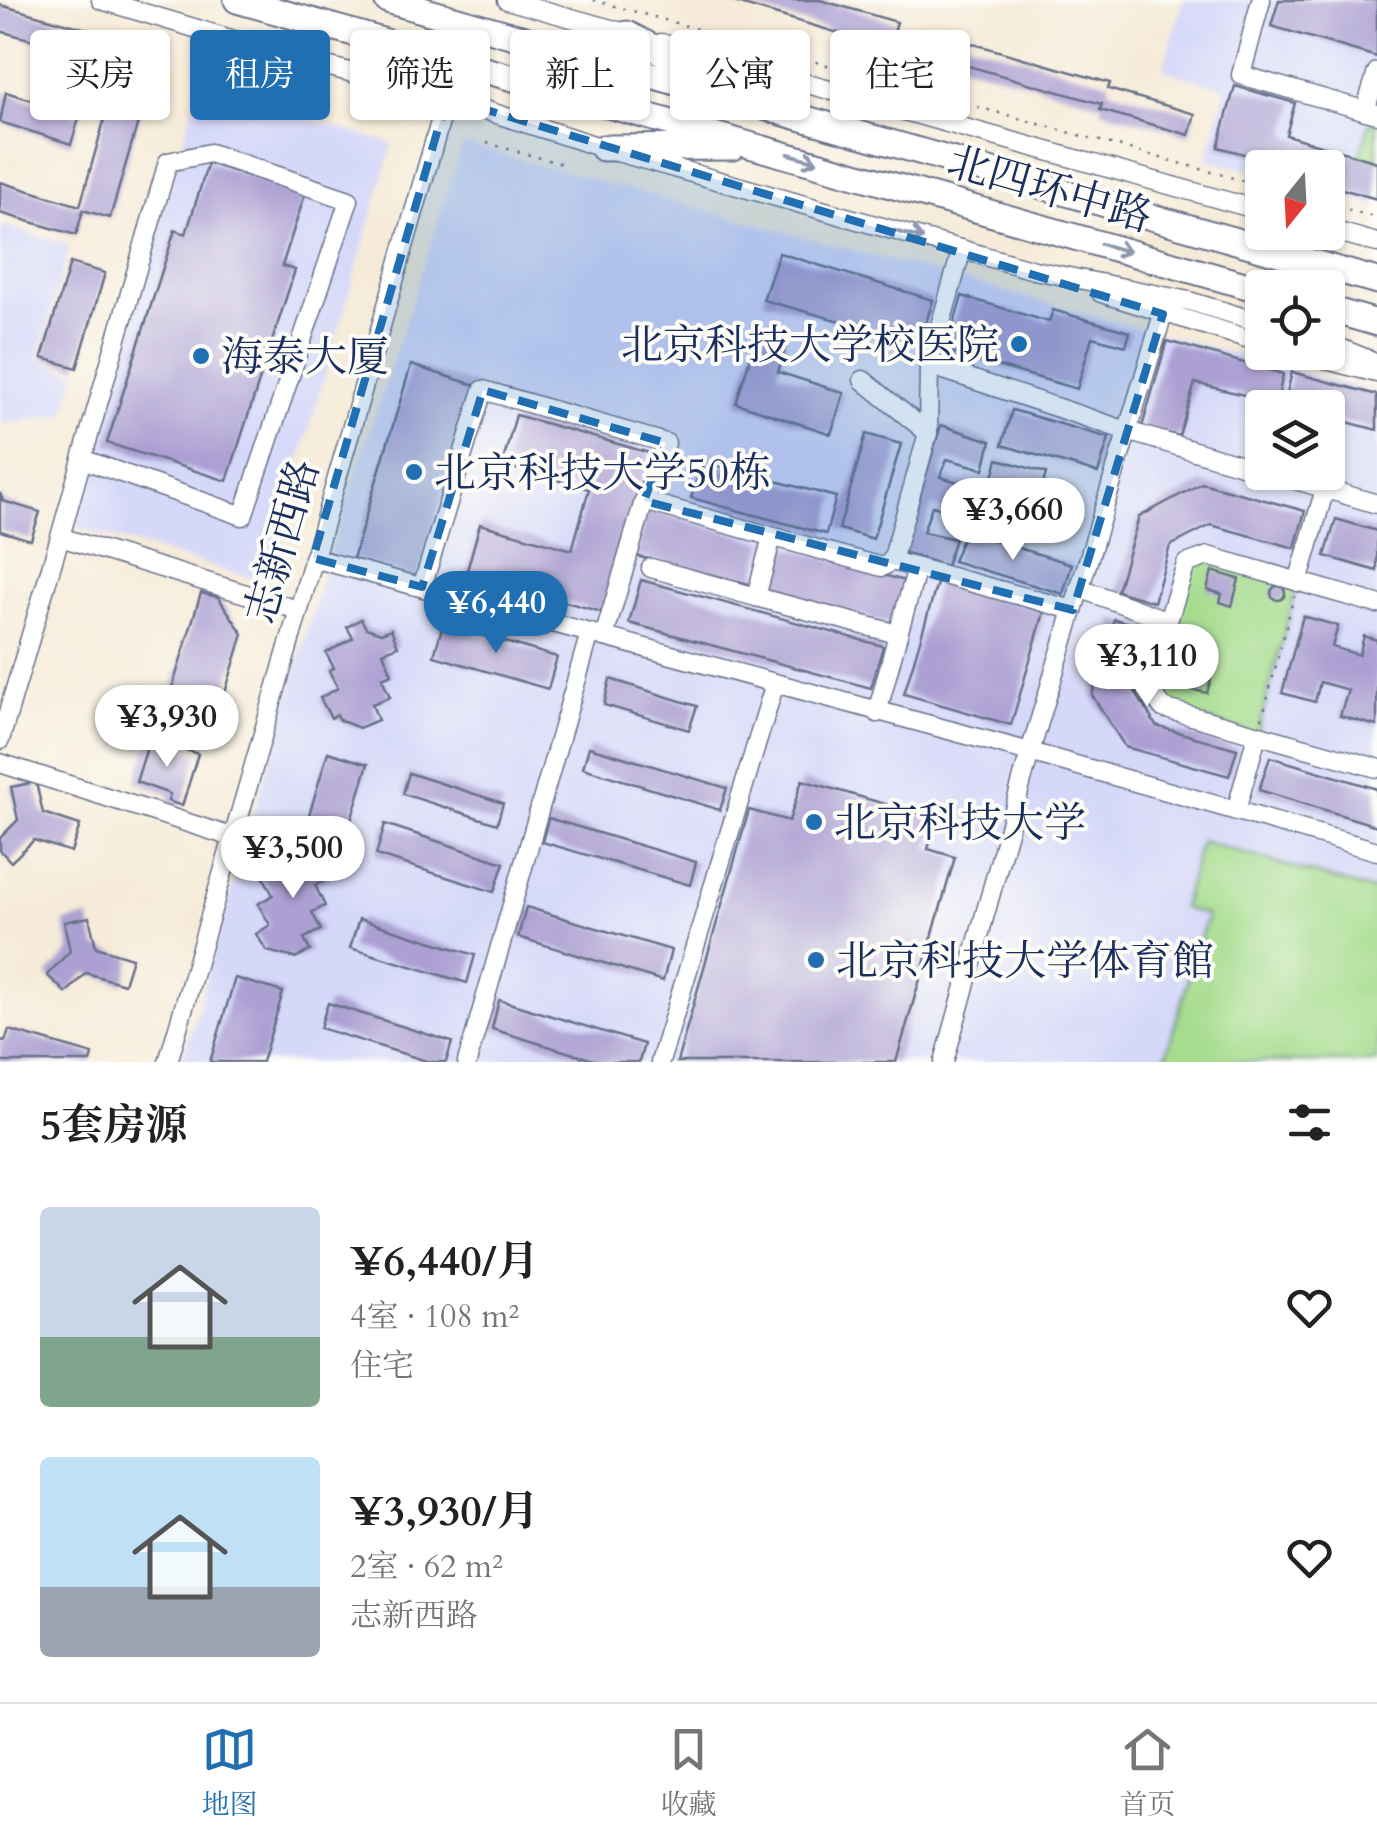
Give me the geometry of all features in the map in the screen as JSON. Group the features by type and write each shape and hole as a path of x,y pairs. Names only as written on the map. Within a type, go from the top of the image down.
{"highway":[{"name":"北四环中路","path":"237,0 1245,285"},
{"name":"北四环中路","path":"387,0 670,79"},
{"name":"北四环中路","path":"810,119 1377,281"},
{"path":"603,148 763,147"},
{"path":"1345,314 1377,323"}],"street":[{"name":"北四环中路","path":"101,0 350,72"},
{"name":"北四环中路","path":"508,0 613,30"},
{"path":"1261,0 1241,75 1371,112 1377,72"},
{"name":"北四环中路","path":"650,40 1245,206"},
{"name":"北四环中路","path":"490,112 603,148 1034,270 1245,338"},
{"name":"志新西路","path":"168,1062 440,120"},
{"path":"0,740 168,162 210,153 349,200 242,516 82,460"},
{"path":"1345,234 1377,242"},
{"path":"644,501 882,567 892,560 928,434 928,365 962,249"},
{"name":"北四环中路","path":"1034,270 1189,301 1245,318"},
{"path":"944,1062 1030,752 1163,314"},
{"path":"1345,350 1377,363"},
{"path":"928,365 1245,466"},
{"path":"1345,365 1377,373"},
{"path":"863,380 928,434"},
{"path":"422,587 483,390 666,443 597,635 467,1062"},
{"path":"1298,582 1325,490"},
{"path":"1328,490 1377,504"},
{"path":"60,537 298,610"},
{"path":"756,596 772,537"},
{"path":"1377,604 1208,556 1186,564 1150,690 1163,708 1377,768"},
{"path":"313,558 1030,752 1377,851"},
{"path":"892,560 1073,610"},
{"path":"652,568 898,634"},
{"path":"877,713 917,568"},
{"path":"1080,588 1168,621"},
{"path":"660,1062 775,683"},
{"path":"1236,811 1257,735"},
{"path":"0,763 232,837"}],"path":[{"path":"594,0 1245,181"},
{"path":"487,143 562,164"},
{"path":"1345,209 1377,218"},
{"path":"1257,735 1298,582"}],"highlighted area":[{"path":"447,98 1163,314 1073,610 644,501 666,443 483,390 422,587 313,558"}],"shaded area":[{"path":"1183,0 1377,0 1377,206 1345,197 1345,150 1245,150 1245,169 1207,159 1226,88 1163,70"},
{"path":"190,118 311,120 393,144 264,582 70,525"},
{"name":"北京科技大学","path":"463,144 1245,357 1245,370 1293,370 1377,393 1377,1062 182,1062 321,582"},
{"path":"0,225 69,245 38,359 77,373 65,414 0,425"}],"green space":[{"path":"1370,122 1377,124 1377,162 1359,157"},
{"path":"1208,556 1298,582 1257,735 1163,708 1150,690 1186,564"},
{"path":"1201,841 1377,892 1377,1062 1164,1062 1207,915 1182,908"}],"building":[{"path":"727,0 820,0 897,22 895,30 830,31"},
{"path":"1279,0 1377,0 1377,57 1271,26"},
{"path":"0,5 90,30 30,30 30,39 0,31"},
{"path":"970,43 1110,83 1108,89 1195,114 1189,135 1100,110 1102,104 970,66"},
{"path":"1235,86 1295,103 1286,135 1337,150 1245,150 1245,154 1218,147"},
{"path":"6,92 30,99 30,120 78,120 71,144 0,122"},
{"path":"104,120 139,120 110,218 83,210 76,235 0,213 0,182 80,206"},
{"path":"1345,153 1377,162 1377,199 1345,190"},
{"name":"海泰大厦","path":"208,163 305,194 282,266 295,270 227,481 107,443 175,230 186,234"},
{"path":"779,253 933,300 920,343 763,300"},
{"path":"70,263 105,273 77,368 42,358"},
{"name":"北京科技大学校医院","path":"962,296 1049,322 1053,310 1130,332 1126,346 1092,337 1077,389 946,351"},
{"path":"758,333 787,343 778,372 844,393 831,434 736,403"},
{"path":"1167,341 1245,363 1245,370 1283,374 1280,390 1245,390 1245,395 1195,383 1179,436 1142,427"},
{"name":"北京科技大学50栋","path":"411,365 475,385 417,577 353,559"},
{"path":"1292,372 1377,395 1377,430 1345,422 1345,390 1288,390"},
{"path":"1012,410 1109,438 1098,473 1002,445"},
{"path":"516,415 650,453 605,613 466,574 480,524 572,550 589,489 502,465"},
{"path":"941,425 991,441 984,469 947,459 940,477 980,488 971,516 932,506 923,532 955,539 946,566 903,552"},
{"path":"866,434 901,444 873,539 839,529"},
{"path":"998,459 1046,473 1028,539 980,524"},
{"path":"703,462 836,497 826,534 691,498"},
{"path":"1202,483 1305,511 1295,548 1211,525 1170,546 1154,602 1117,591 1139,517"},
{"path":"0,493 3,501 40,512 31,540 0,531"},
{"path":"647,510 764,542 753,585 636,556"},
{"path":"1336,519 1377,531 1377,571 1325,556"},
{"path":"965,532 1072,564 1063,594 953,561"},
{"path":"778,545 905,581 892,624 765,590"},
{"path":"1212,571 1239,579 1232,606 1220,602 1222,594 1207,590"},
{"path":"641,580 883,646 871,688 629,623"},
{"path":"938,580 1044,612 1011,725 904,694"},
{"path":"1278,586 1285,593 1278,600 1271,593"},
{"path":"201,593 218,597 243,634 212,735 163,718"},
{"path":"1303,616 1338,626 1332,647 1359,655 1364,636 1377,640 1377,726 1340,716 1348,690 1320,682 1315,702 1282,693"},
{"path":"361,619 366,628 381,633 391,629 398,646 383,652 392,674 382,678 390,697 372,704 378,720 359,728 339,720 337,715 331,718 320,698 338,688 326,653 353,638 347,627"},
{"path":"1114,619 1146,628 1130,683 1156,726 1237,749 1229,776 1125,747 1092,695"},
{"path":"443,624 557,657 548,689 434,656"},
{"path":"1196,667 1213,672 1207,693 1183,688 1179,680 1182,668 1194,672"},
{"path":"610,679 697,706 689,730 604,705"},
{"path":"150,738 198,754 182,806 168,801 170,794 136,782"},
{"path":"589,747 727,788 720,810 583,768"},
{"path":"328,752 368,764 346,837 306,825"},
{"path":"1270,757 1377,789 1377,826 1259,790"},
{"path":"409,773 503,803 497,824 403,794"},
{"name":"北京科技大学体育館","path":"802,780 937,819 928,849 955,857 896,1062 677,1062 749,810 789,821"},
{"path":"36,782 43,813 80,825 71,852 34,840 11,862 0,850 0,838 18,820 11,787"},
{"path":"548,818 696,862 690,885 542,842"},
{"path":"385,824 504,863 494,892 376,855"},
{"path":"290,845 317,850 330,878 315,885 325,906 312,912 321,930 304,938 310,951 295,958 267,951 256,934 270,925 258,904 273,895 264,878 281,868 273,855"},
{"path":"526,907 671,950 663,981 518,937"},
{"path":"89,917 96,947 132,958 124,984 86,973 66,993 47,975 70,951 64,922"},
{"path":"359,919 475,955 467,983 350,948"},
{"path":"235,978 283,992 262,1062 210,1062"},
{"path":"499,1000 644,1044 639,1062 600,1062 492,1029"},
{"path":"328,1003 452,1042 446,1062 430,1062 320,1028"},
{"path":"9,1030 93,1054 91,1062 0,1062 0,1040 5,1041"}],"place":[{"name":"北京科技大学校医院","path":"1019,344"},
{"name":"海泰大厦","path":"201,356"},
{"name":"北京科技大学50栋","path":"414,472"},
{"name":"北京科技大学","path":"814,822"},
{"name":"北京科技大学体育館","path":"816,960"}]}
